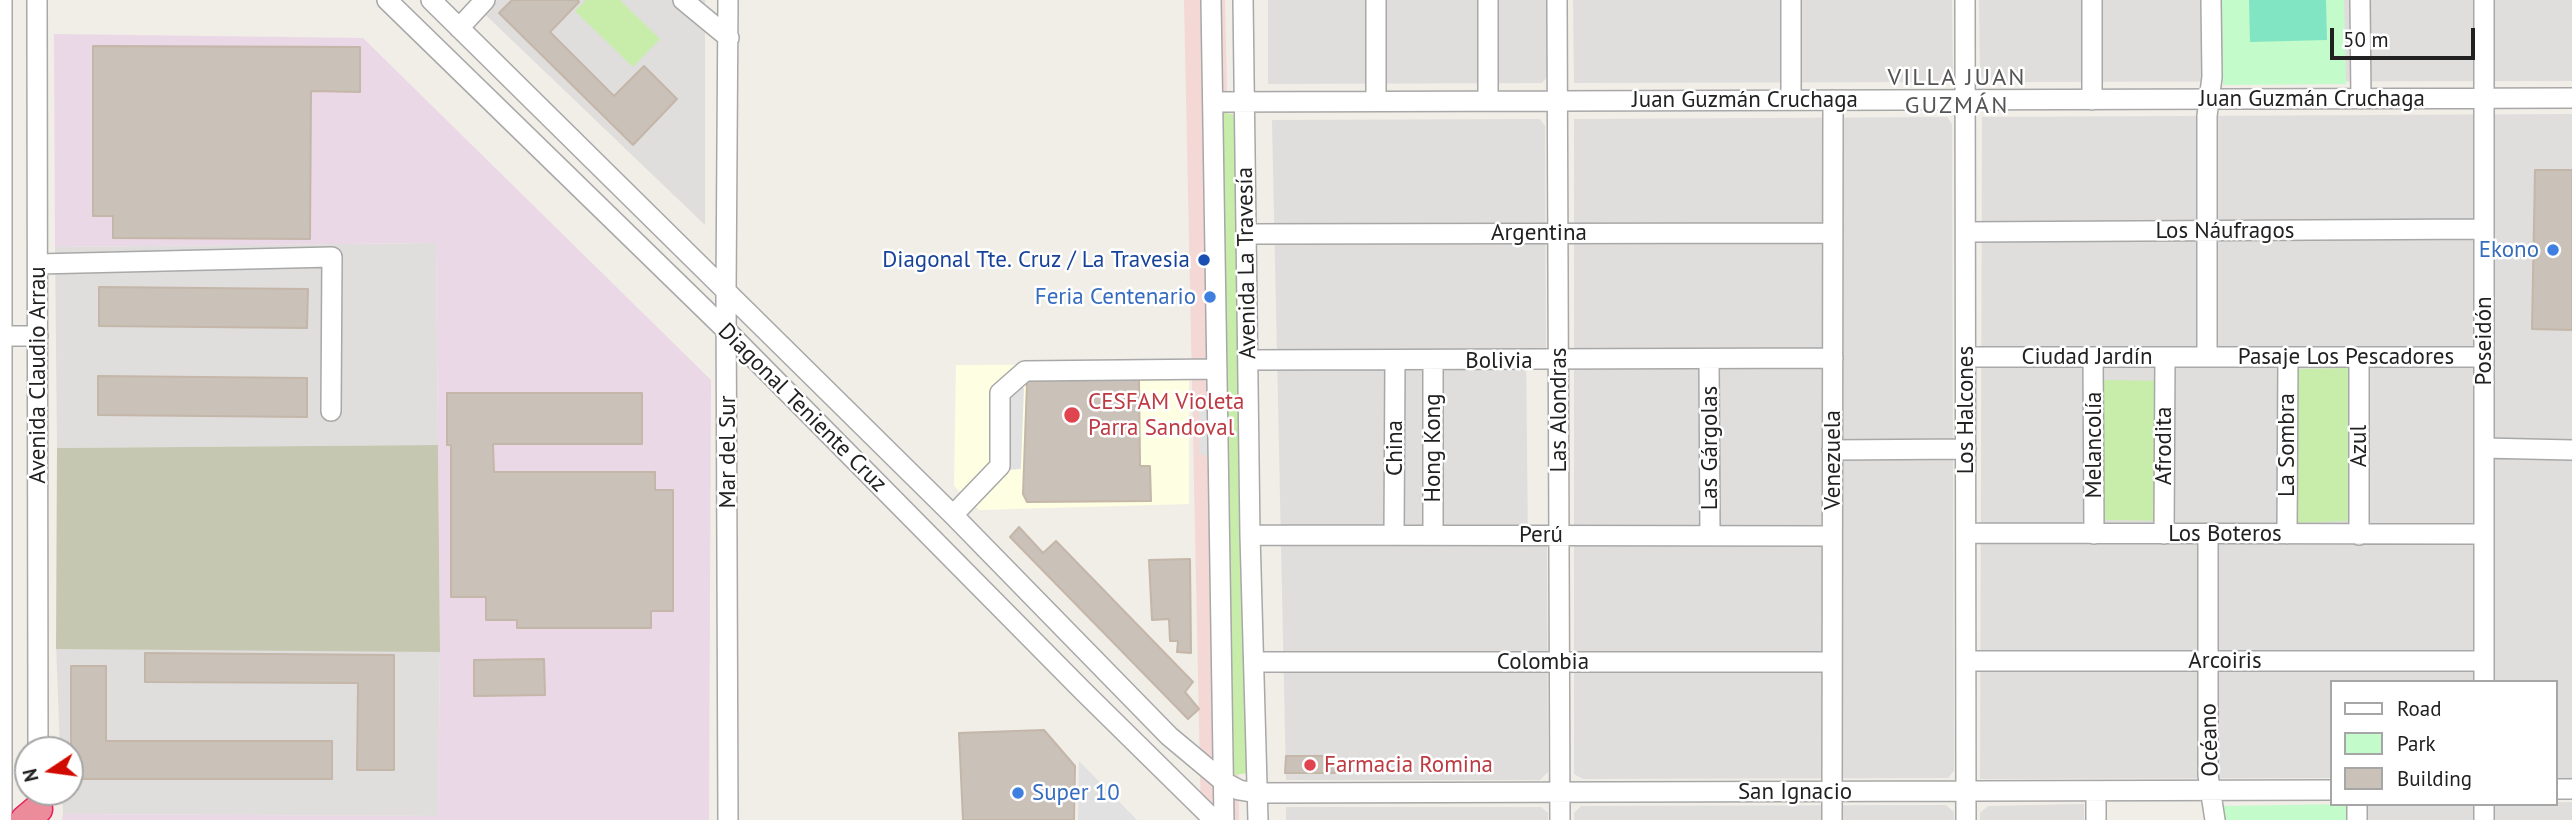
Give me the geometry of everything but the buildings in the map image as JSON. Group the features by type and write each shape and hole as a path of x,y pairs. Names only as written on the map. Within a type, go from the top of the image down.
{"street":[{"name":"Avenida Claudio Arrau","path":"2,0 2,820"},
{"name":"Avenida Claudio Arrau","path":"37,0 38,736"},
{"name":"Diagonal Teniente Cruz","path":"387,0 728,332 1073,682 1214,820"},
{"name":"Diagonal Teniente Cruz","path":"432,0 953,515 1169,736 1224,782 1239,790 1257,793"},
{"path":"459,28 485,0"},
{"path":"683,0 729,38"},
{"name":"Mar del Sur","path":"728,0 728,820"},
{"name":"Avenida La Travesía","path":"1211,0 1224,820"},
{"name":"Avenida La Travesía","path":"1243,0 1250,535 1258,820"},
{"path":"1376,0 1376,101"},
{"path":"1488,0 1488,101"},
{"name":"Las Alondras","path":"1557,0 1560,820"},
{"path":"1791,0 1791,100"},
{"name":"Los Halcones","path":"1965,0 1966,820"},
{"path":"2092,0 2092,100"},
{"path":"2207,357 2207,116 2212,77 2211,0"},
{"path":"2360,0 2361,99"},
{"name":"Poseidón","path":"2484,0 2484,680"},
{"name":"Juan Guzmán Cruchaga","path":"1213,102 2572,98"},
{"name":"Venezuela","path":"1832,820 1833,100"},
{"name":"Los Náufragos","path":"1966,232 2484,229"},
{"name":"Argentina","path":"1245,234 1832,233"},
{"path":"38,264 332,257 331,411"},
{"path":"2,336 38,336"},
{"name":"Ciudad Jardín","path":"1966,357 2207,357"},
{"name":"Melancolía","path":"2094,357 2094,534"},
{"name":"Afrodita","path":"2164,534 2165,357"},
{"name":"Pasaje Los Pescadores","path":"2207,357 2484,357"},
{"name":"La Sombra","path":"2287,534 2288,357"},
{"name":"Azul","path":"2358,357 2359,535"},
{"name":"Bolivia","path":"1249,360 1833,358"},
{"name":"Las Gárgolas","path":"1709,359 1710,536"},
{"name":"China","path":"1394,535 1395,360"},
{"name":"Hong Kong","path":"1433,360 1433,535"},
{"path":"953,515 1000,466 1000,393 1025,371 1217,369"},
{"path":"1832,450 1966,449"},
{"path":"2484,449 2572,450"},
{"name":"Los Boteros","path":"1966,533 2484,534"},
{"name":"Océano","path":"2208,534 2208,775 2215,820"},
{"name":"Perú","path":"1250,535 1832,536"},
{"name":"Arcoiris","path":"1966,661 2484,661"},
{"name":"Colombia","path":"1254,662 1832,662"},
{"name":"San Ignacio","path":"1257,793 2330,790"},
{"path":"2096,791 2096,820"}],"shaded area":[{"path":"470,0 705,0 705,225"},
{"name":"Feria Centenario","path":"1184,0 1225,0 1236,491 1239,820 1201,820"},
{"path":"1268,0 1547,0 1548,76 1542,83 1268,84"},
{"path":"1573,0 1952,0 1953,76 1946,82 1574,83"},
{"path":"1979,0 2572,0 2572,81 1985,82 1980,74"},
{"path":"54,34 363,38 711,380 709,820 62,820 63,814 438,816 440,652 436,243 55,247"},
{"path":"2572,114 2572,778 2558,778 2558,680 2330,680 2330,778 1980,779 1982,117"},
{"path":"1947,117 1952,124 1954,771 1948,778 1583,779 1574,774 1574,119"},
{"path":"1540,119 1545,126 1546,350 1526,351 1528,546 1547,546 1548,772 1540,780 1286,780 1272,120"},
{"path":"436,243 438,445 57,448 55,247"},
{"name":"CESFAM Violeta Parra Sandoval","path":"1189,364 1189,504 979,510 954,486 956,365"},
{"path":"1011,388 1024,388 1021,469 1007,470"},
{"path":"1207,397 1208,457 1199,453 1199,401"},
{"path":"438,445 440,652 56,649 57,448"},
{"path":"56,642 440,652 438,816 63,814 63,806 84,806 84,736 59,736"},
{"path":"1079,761 1137,820 1078,820"},
{"path":"2558,802 2572,802 2572,820 2368,820 2368,806 2558,806"},
{"path":"2084,804 2084,820 1980,820 1980,813 1988,806"},
{"path":"1946,805 1954,812 1954,820 1574,820 1574,813 1581,806"},
{"path":"1286,807 1541,807 1548,813 1548,820 1286,820"}],"green space":[{"path":"586,0 620,0 660,39 633,67 575,11"},
{"path":"2222,0 2344,0 2346,84 2223,85"},
{"path":"2249,0 2326,0 2327,40 2250,42"},
{"path":"1224,113 1233,114 1234,120 1248,773 1234,775 1221,121"},
{"path":"2351,368 2348,521 2293,523 2296,369"},
{"path":"2104,380 2169,381 2171,521 2100,520"},
{"path":"2224,806 2347,806 2347,820 2224,820"}],"place":[{"name":"Ekono","path":"2553,250"},
{"name":"Diagonal Tte. Cruz / La Travesia","path":"1204,260"},
{"name":"Feria Centenario","path":"1210,297"},
{"name":"CESFAM Violeta Parra Sandoval","path":"1072,415"},
{"name":"Farmacia Romina","path":"1310,765"},
{"name":"Super 10","path":"1018,793"}],"district":[{"name":"VILLA JUAN GUZMÁN","path":"1957,92"}]}
